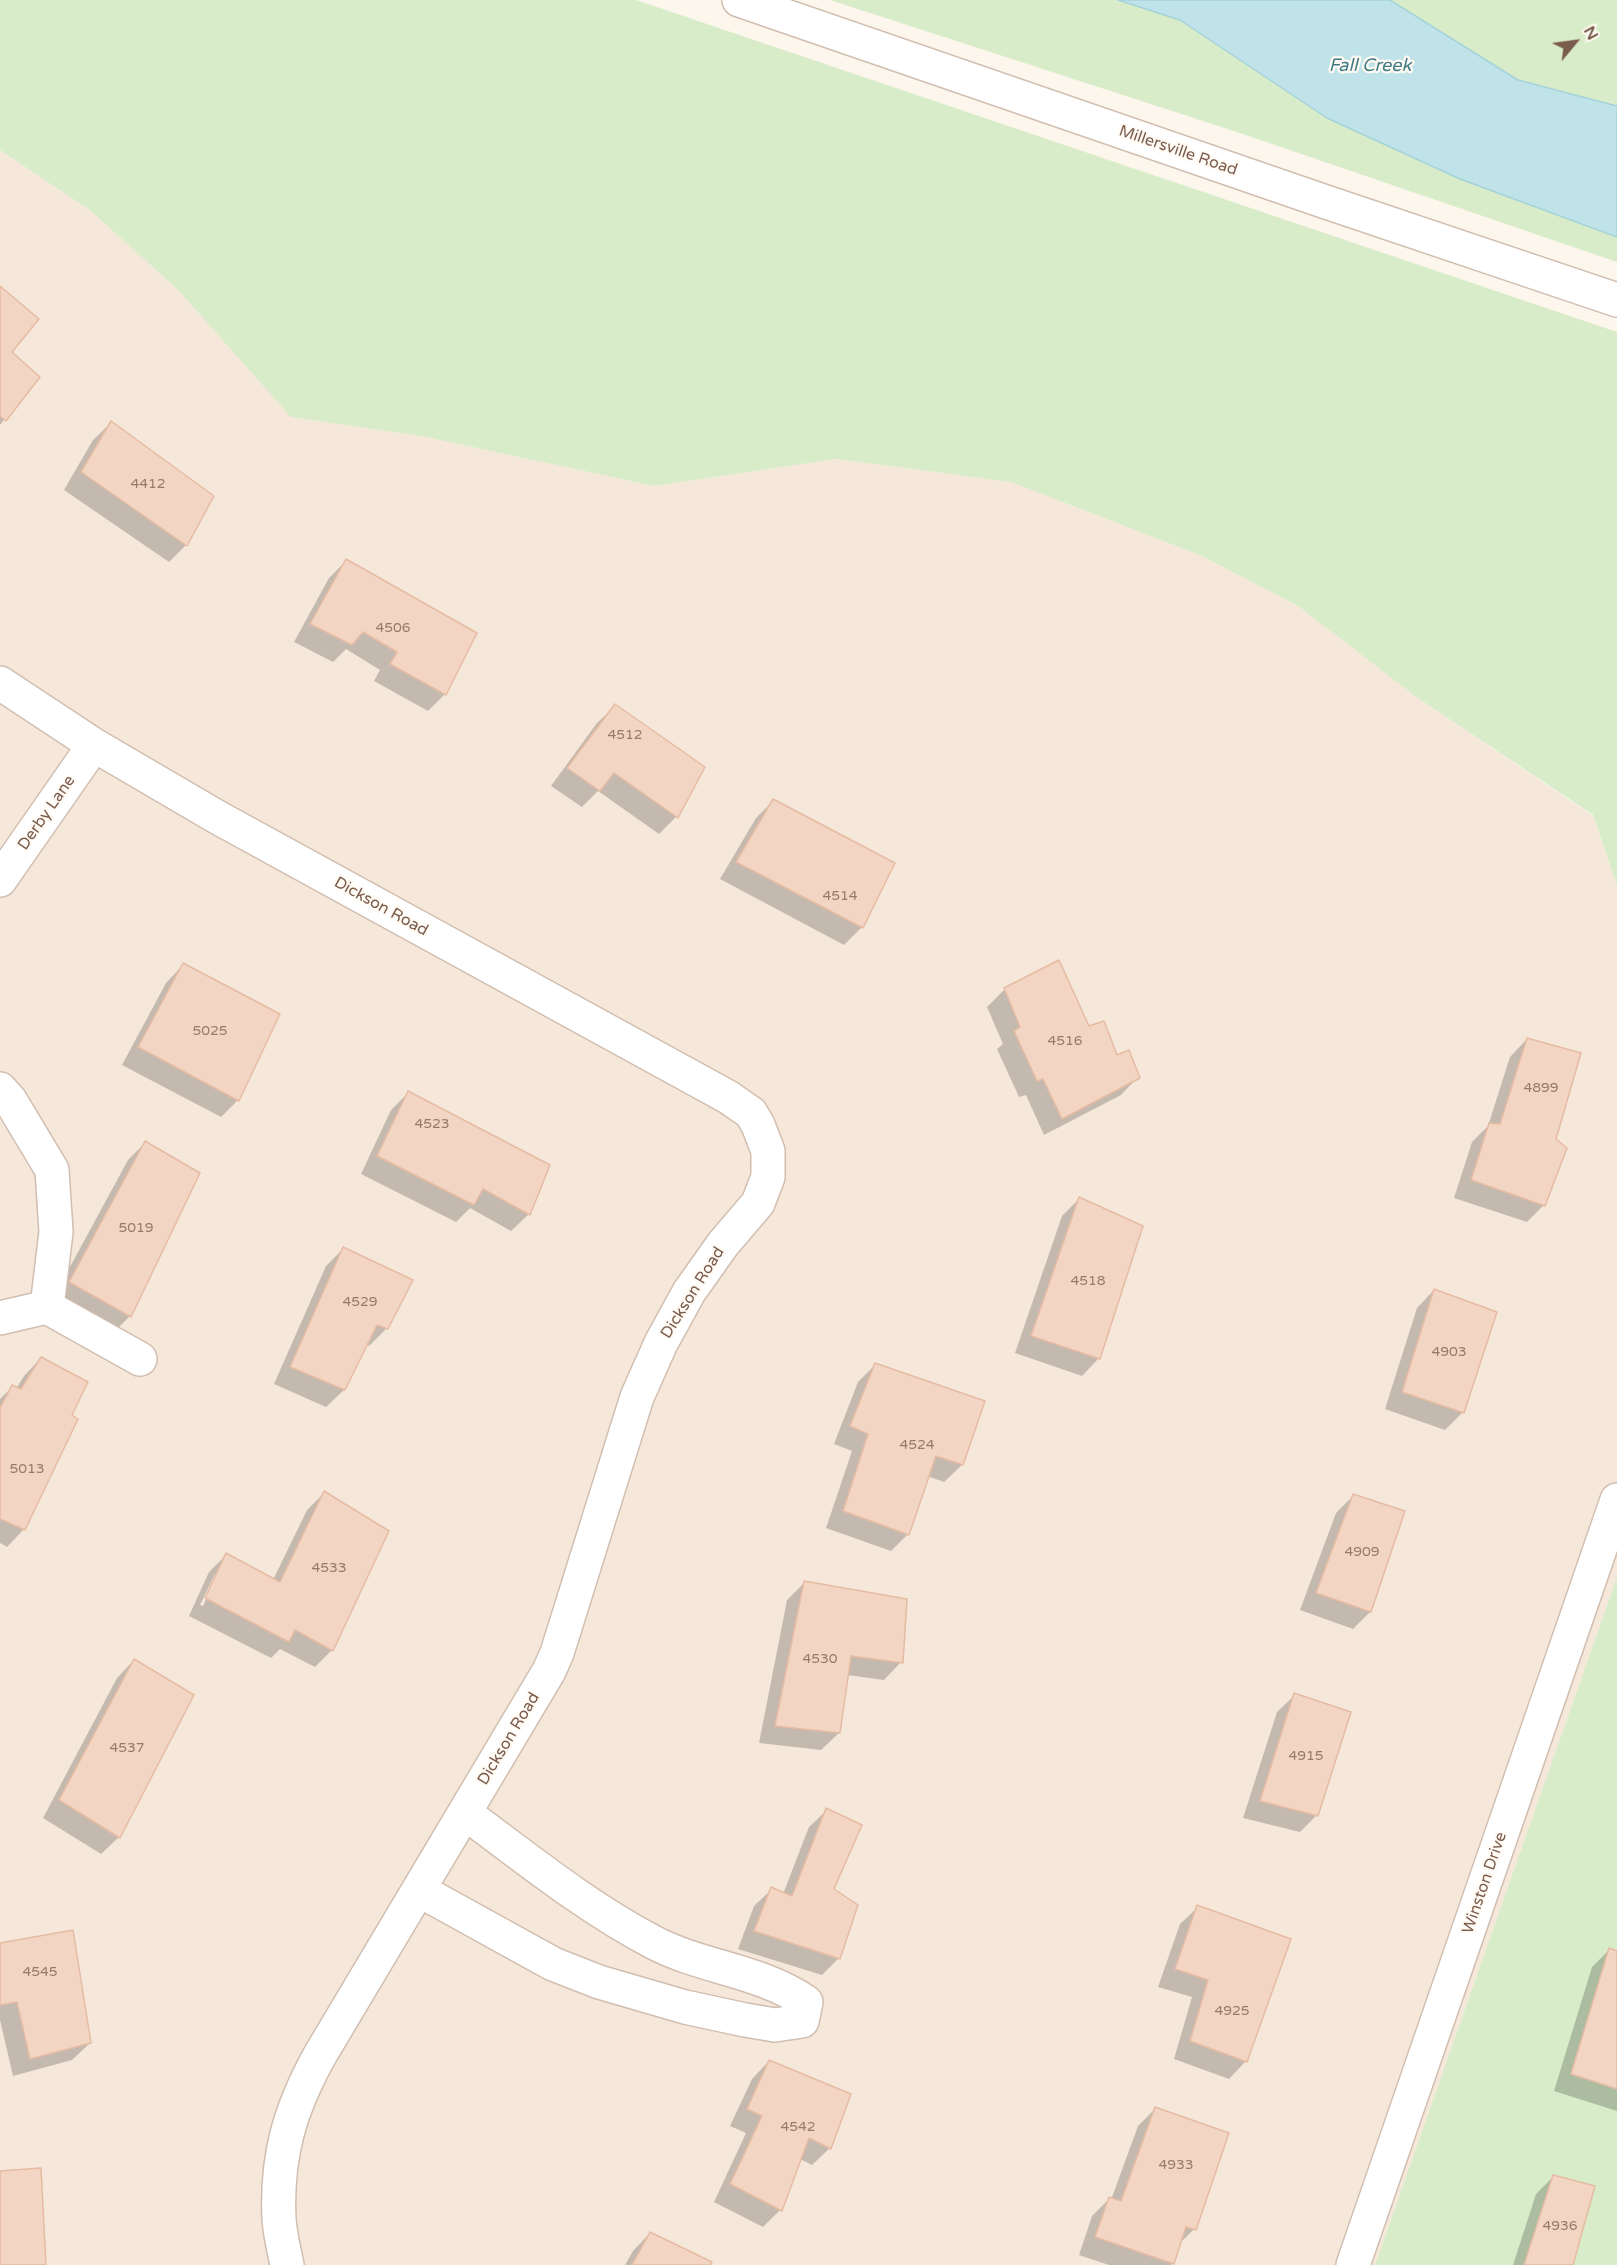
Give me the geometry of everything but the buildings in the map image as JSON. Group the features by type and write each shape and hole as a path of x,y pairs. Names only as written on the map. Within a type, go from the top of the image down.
{"street":[{"name":"Millersville Road","path":"739,0 1617,300"},
{"name":"Dickson Road","path":"0,683 94,745 217,817 728,1097 751,1113 764,1137 768,1151 768,1177 758,1203 723,1244 689,1292 652,1361 625,1433 557,1653 539,1690 320,2055 288,2126 280,2163 279,2220 287,2265"},
{"name":"Derby Lane","path":"0,880 94,745"},
{"path":"0,1089 10,1100 52,1170 56,1232 47,1307"},
{"path":"0,1318 47,1307 140,1359"},
{"name":"Winston Drive","path":"1353,2265 1617,1500"},
{"path":"419,1890 553,1964 599,1982 685,2007 745,2020 775,2025 801,2021 806,2002 790,1991 730,1969 685,1957 653,1942 566,1888 465,1813"}],"shaded area":[{"path":"0,150 91,211 179,291 292,417 421,436 654,486 836,459 1011,482 1202,556 1298,606 1415,696 1593,816 1617,886 1617,1577 1375,2265 0,2265"}],"green space":[{"path":"0,0 636,0 1617,332 1617,886 1593,815 1415,696 1298,606 1202,556 1011,482 836,459 654,486 421,436 291,417 179,291 91,211 0,150"},
{"path":"830,0 1118,0 1180,20 1327,118 1460,179 1617,237 1617,262 1240,133"},
{"path":"1390,0 1617,0 1617,106 1518,80"},
{"path":"1617,1577 1617,2265 1375,2265"}],"water":[{"name":"Fall Creek","path":"1118,0 1390,0 1518,80 1617,106 1617,237 1460,179 1327,118 1180,20"}]}
